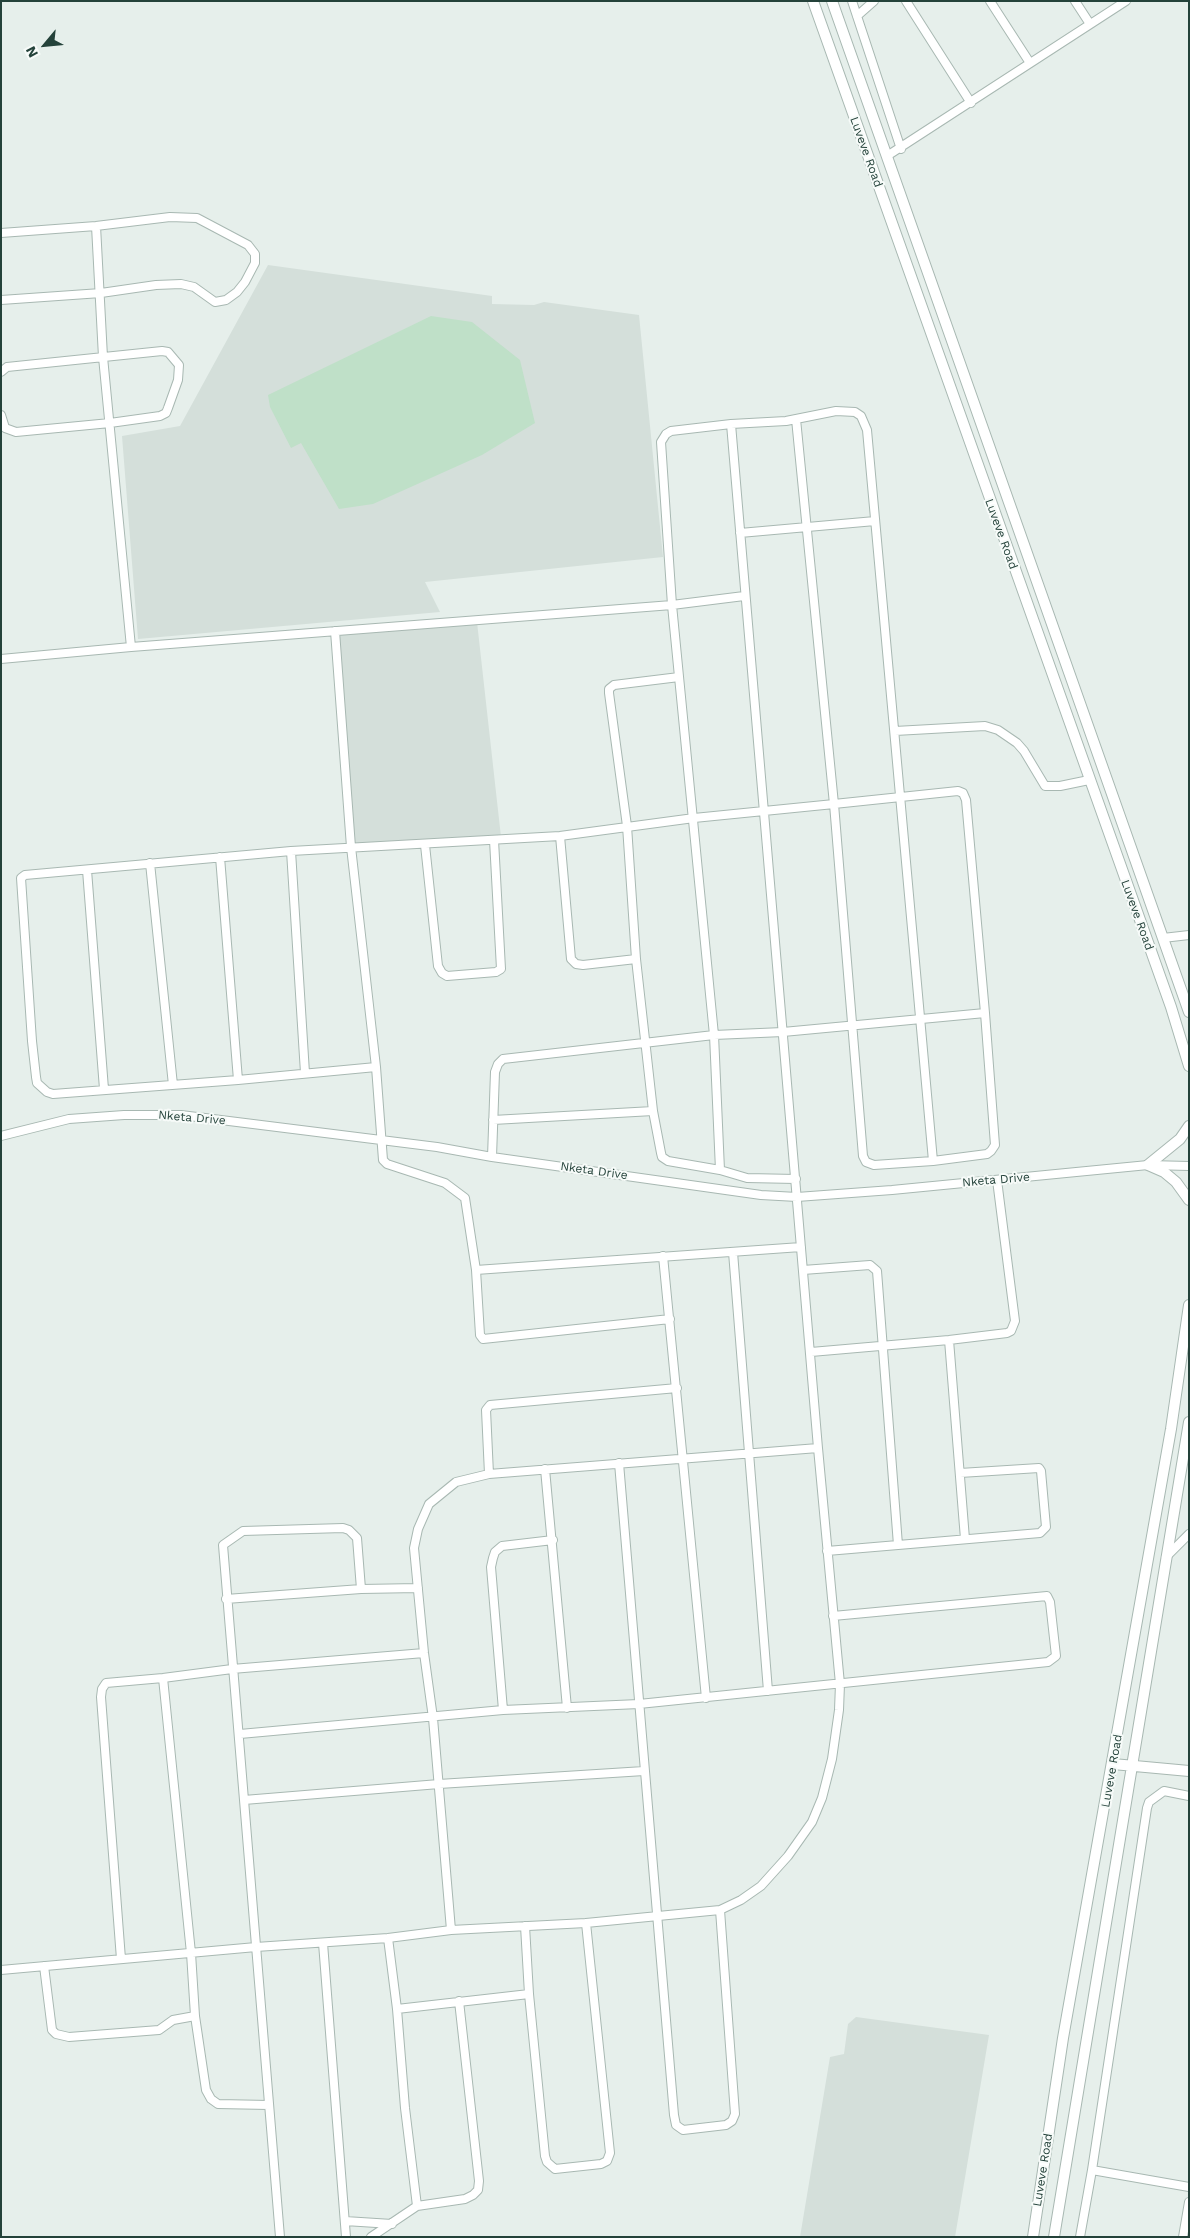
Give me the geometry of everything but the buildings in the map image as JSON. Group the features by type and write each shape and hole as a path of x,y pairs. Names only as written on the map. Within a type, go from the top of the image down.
{"street":[{"name":"Luveve Road","path":"813,1 1172,1007 1189,1066"},
{"name":"Luveve Road","path":"832,1 1189,1012"},
{"path":"852,1 901,149"},
{"path":"857,16 874,1"},
{"path":"906,1 971,103"},
{"path":"990,1 1030,63"},
{"path":"1075,1 1090,24"},
{"path":"887,156 901,149 1126,1"},
{"path":"1,233 96,226 170,216 197,218 248,245 254,254 255,263 246,282 237,292 226,300 216,302 194,288 181,284 156,285 101,294 1,300"},
{"path":"96,226 104,357 131,646"},
{"path":"1,372 7,367 162,351 168,352 180,365 178,380 166,413 146,419 16,432 5,428 1,415"},
{"path":"720,1170 714,1035 672,605 661,442 666,434 671,431 796,419 836,411 855,412 861,416 867,430 933,1161"},
{"path":"376,1067 53,1094 42,1088 36,1077 22,878 25,875 291,851 560,836 694,818 834,804 901,797 952,791 964,793 985,1013 995,1144 987,1154 933,1161 874,1164 866,1162 863,1156 834,804 796,419"},
{"path":"1,1970 256,1947 388,1938 451,1930 656,1918 720,1910 742,1900 761,1886 788,1856 812,1822 822,1798 832,1759 839,1710 840,1684 744,596 731,424"},
{"path":"740,533 875,521"},
{"path":"1,659 131,646 672,605 744,596"},
{"path":"335,631 351,848 376,1067 384,1162 445,1183 465,1198 476,1270 480,1335 485,1340 670,1318"},
{"path":"679,677 614,685 609,689 627,826 636,959 647,1042 653,1111 661,1153 665,1160 720,1170 747,1178 796,1179"},
{"path":"895,731 984,726 998,730 1017,743 1024,751 1045,786 1060,786 1090,780"},
{"path":"560,836 572,959 576,964 584,965 636,959"},
{"path":"425,845 438,966 442,974 447,976 496,972 501,969 494,840"},
{"path":"291,851 305,1073"},
{"path":"220,858 238,1080"},
{"path":"150,863 173,1085"},
{"path":"87,870 104,1089"},
{"path":"1163,938 1189,935"},
{"path":"492,1156 495,1072 498,1064 503,1059 714,1035 783,1032 985,1013"},
{"path":"493,1120 653,1111"},
{"name":"Nketa Drive","path":"1,1136 69,1119 124,1115 181,1115 381,1139 761,1195 798,1197 1148,1165 1189,1166"},
{"path":"1189,1126 1180,1139 1148,1165 1164,1172 1176,1182 1189,1200"},
{"path":"811,1352 949,1340 1007,1333 1014,1328 1015,1321 997,1180"},
{"path":"476,1270 801,1247"},
{"path":"734,1252 768,1691"},
{"path":"664,1256 706,1698"},
{"path":"803,1270 870,1265 876,1269 898,1545"},
{"name":"Luveve Road","path":"1033,2237 1063,2038 1171,1429 1189,1305"},
{"path":"949,1340 965,1539"},
{"path":"489,1474 486,1410 490,1405 677,1388"},
{"name":"Luveve Road","path":"1054,2237 1189,1422"},
{"path":"451,1930 433,1718 424,1653 414,1548 418,1529 429,1504 456,1482 489,1474 684,1457 818,1448"},
{"path":"619,1463 674,2115 676,2125 683,2130 726,2125 732,2121 735,2114 720,1910"},
{"path":"827,1551 1040,1532 1045,1530 1041,1471 1039,1468 960,1473"},
{"path":"545,1469 567,1708"},
{"path":"280,2237 223,1545 243,1531 343,1528 349,1530 357,1538 361,1589"},
{"path":"1166,1557 1189,1534"},
{"path":"503,1710 491,1567 493,1558 495,1552 502,1546 553,1540"},
{"path":"226,1599 361,1589 418,1588"},
{"path":"240,1734 433,1718 503,1710 639,1704 706,1698 1048,1662 1056,1656 1050,1602 1047,1596 833,1616"},
{"path":"121,1959 101,1693 106,1682 163,1678 232,1669 424,1653"},
{"path":"163,1678 191,1954 195,2016 206,2090 211,2099 218,2104 268,2105"},
{"path":"1113,1764 1189,1771"},
{"path":"244,1800 438,1784 644,1771"},
{"path":"1080,2237 1092,2170 1147,1808 1149,1802 1164,1791 1189,1796"},
{"path":"525,1926 529,1994 547,2162 555,2168 601,2164 607,2161 610,2152 586,1923"},
{"path":"388,1938 397,2009 404,2108 417,2206"},
{"path":"323,1943 346,2237"},
{"path":"44,1966 52,2030 56,2034 69,2037 159,2030 173,2020 195,2016"},
{"path":"397,2009 529,1994"},
{"path":"371,2237 417,2206 465,2199 473,2196 478,2190 479,2181 459,2001"},
{"path":"1092,2170 1189,2187"},
{"path":"1183,2237 1189,2202"},
{"path":"345,2221 392,2224"}],"shaded area":[{"path":"268,265 492,296 492,304 534,305 544,302 639,315 663,557 425,582 440,612 138,639 122,436 180,426"},
{"path":"477,622 501,837 353,845 337,633"},
{"path":"856,2017 989,2035 955,2237 800,2237 830,2057 844,2054 848,2024"}],"green space":[{"path":"431,316 472,322 520,360 535,423 482,455 373,504 339,509 301,443 291,448 270,407 268,395"}]}
